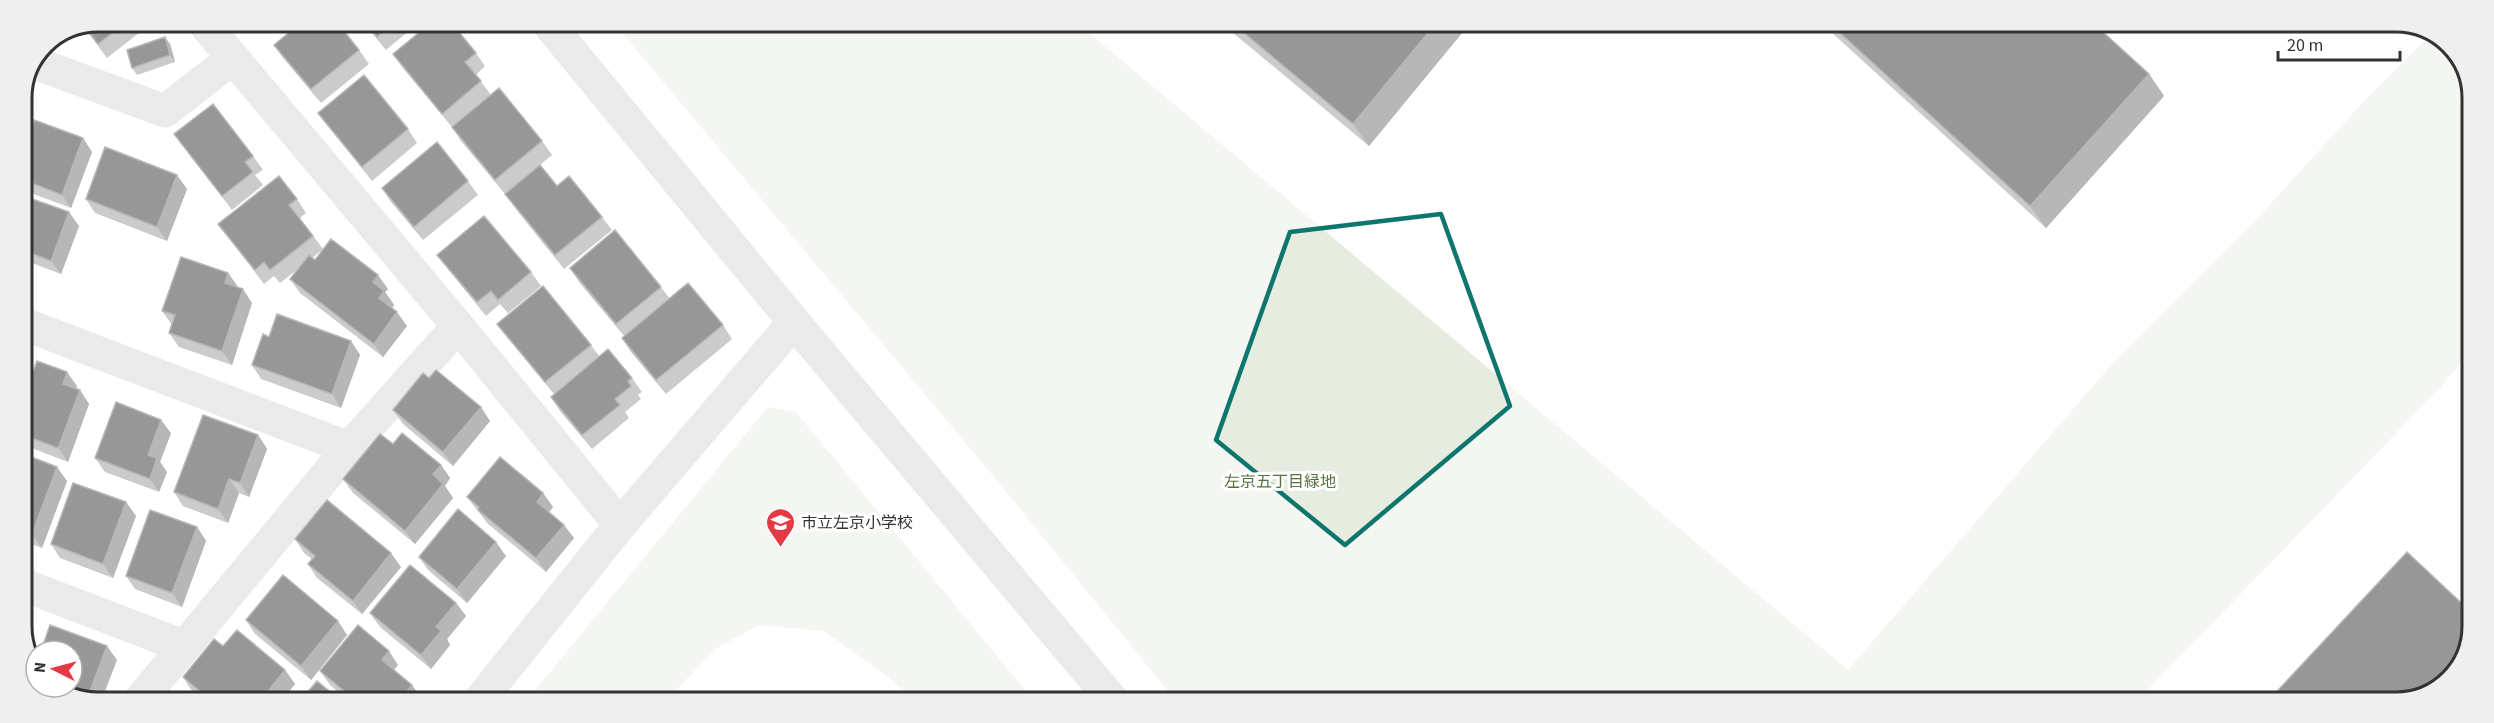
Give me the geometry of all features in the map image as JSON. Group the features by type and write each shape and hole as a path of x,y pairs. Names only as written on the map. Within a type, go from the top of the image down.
{"street":[{"path":"210,31 458,326 620,525"},
{"path":"554,31 794,322 1105,692"},
{"path":"41,65 165,111 233,58"},
{"path":"486,692 620,525 794,322"},
{"path":"146,692 349,448 458,326"},
{"path":"32,327 349,448"},
{"path":"32,588 183,646"}],"highlighted area":[{"path":"1441,214 1510,406 1345,545 1216,440 1290,232"}],"green space":[{"name":"左京五丁目緑地","path":"621,31 1087,31 1848,670 2112,364 2254,222 2366,99 2426,39 2437,45 2454,64 2461,85 2462,361 2440,388 2146,692 1169,692 994,477"},
{"name":"市立左京小学校","path":"768,407 796,412 1027,692 905,692 887,676 824,631 759,625 717,648 674,692 534,692"}],"building":[{"path":"115,31 98,44 89,32"},
{"path":"291,31 344,31 359,50 311,89 274,45"},
{"path":"372,31 384,31 377,37"},
{"path":"421,31 458,31 476,53 465,62 481,81 442,114 393,54"},
{"path":"1242,31 1430,31 1353,124"},
{"path":"1838,31 2102,31 2149,74 2030,206"},
{"path":"165,37 170,55 132,68 127,50"},
{"path":"364,75 408,129 362,167 318,113"},
{"path":"499,88 542,141 495,180 452,127"},
{"path":"213,104 253,156 245,162 253,172 222,196 174,134"},
{"path":"34,120 83,138 62,195 32,183 32,126"},
{"path":"437,142 468,181 414,227 382,188"},
{"path":"105,147 177,175 157,227 86,199"},
{"path":"540,165 557,186 569,176 602,217 555,255 505,194"},
{"path":"279,176 297,199 289,205 313,236 270,270 264,262 255,270 218,224"},
{"path":"32,199 69,212 51,261 32,253"},
{"path":"484,216 531,272 498,300 491,291 477,302 437,255"},
{"path":"615,230 661,287 616,324 570,268"},
{"path":"331,239 378,275 373,282 384,291 379,298 397,312 374,344 290,279 309,255 315,260"},
{"path":"181,257 228,273 225,283 243,289 222,351 169,333 175,315 162,311"},
{"path":"688,283 723,325 656,380 622,338"},
{"path":"543,286 591,345 545,382 497,324"},
{"path":"277,314 351,341 332,394 252,365 263,334 269,337"},
{"path":"608,349 632,378 628,381 631,386 615,399 620,405 582,435 551,397"},
{"path":"37,361 67,372 63,384 80,390 58,448 32,438 32,374"},
{"path":"436,370 481,407 443,452 393,410 423,373 429,378"},
{"path":"116,402 161,420 148,455 157,458 150,479 95,458"},
{"path":"203,415 258,435 240,483 229,479 218,509 174,492"},
{"path":"402,433 441,465 433,474 443,484 405,531 343,479 380,434 393,444"},
{"path":"32,457 57,467 32,534"},
{"path":"500,457 543,493 537,502 564,525 536,558 478,510 479,507 467,497"},
{"path":"73,483 126,502 103,564 51,544"},
{"path":"327,500 391,553 353,601 308,564 315,556 295,539"},
{"path":"458,509 496,542 457,589 419,557"},
{"path":"150,510 197,527 172,593 126,576"},
{"path":"2407,552 2462,604 2462,634 2457,651 2446,669 2430,683 2396,692 2276,692"},
{"path":"410,565 456,603 436,627 441,631 421,655 370,613"},
{"path":"283,575 338,621 301,666 246,620"},
{"path":"50,625 107,646 89,691 84,690 84,639 45,639"},
{"path":"358,625 389,651 382,660 412,685 406,692 345,692 320,671"},
{"path":"237,630 285,670 267,692 201,692 183,677 214,639 223,646"},
{"path":"317,681 330,692 308,692"}],"place":[{"name":"市立左京小学校","path":"780,548"}]}
